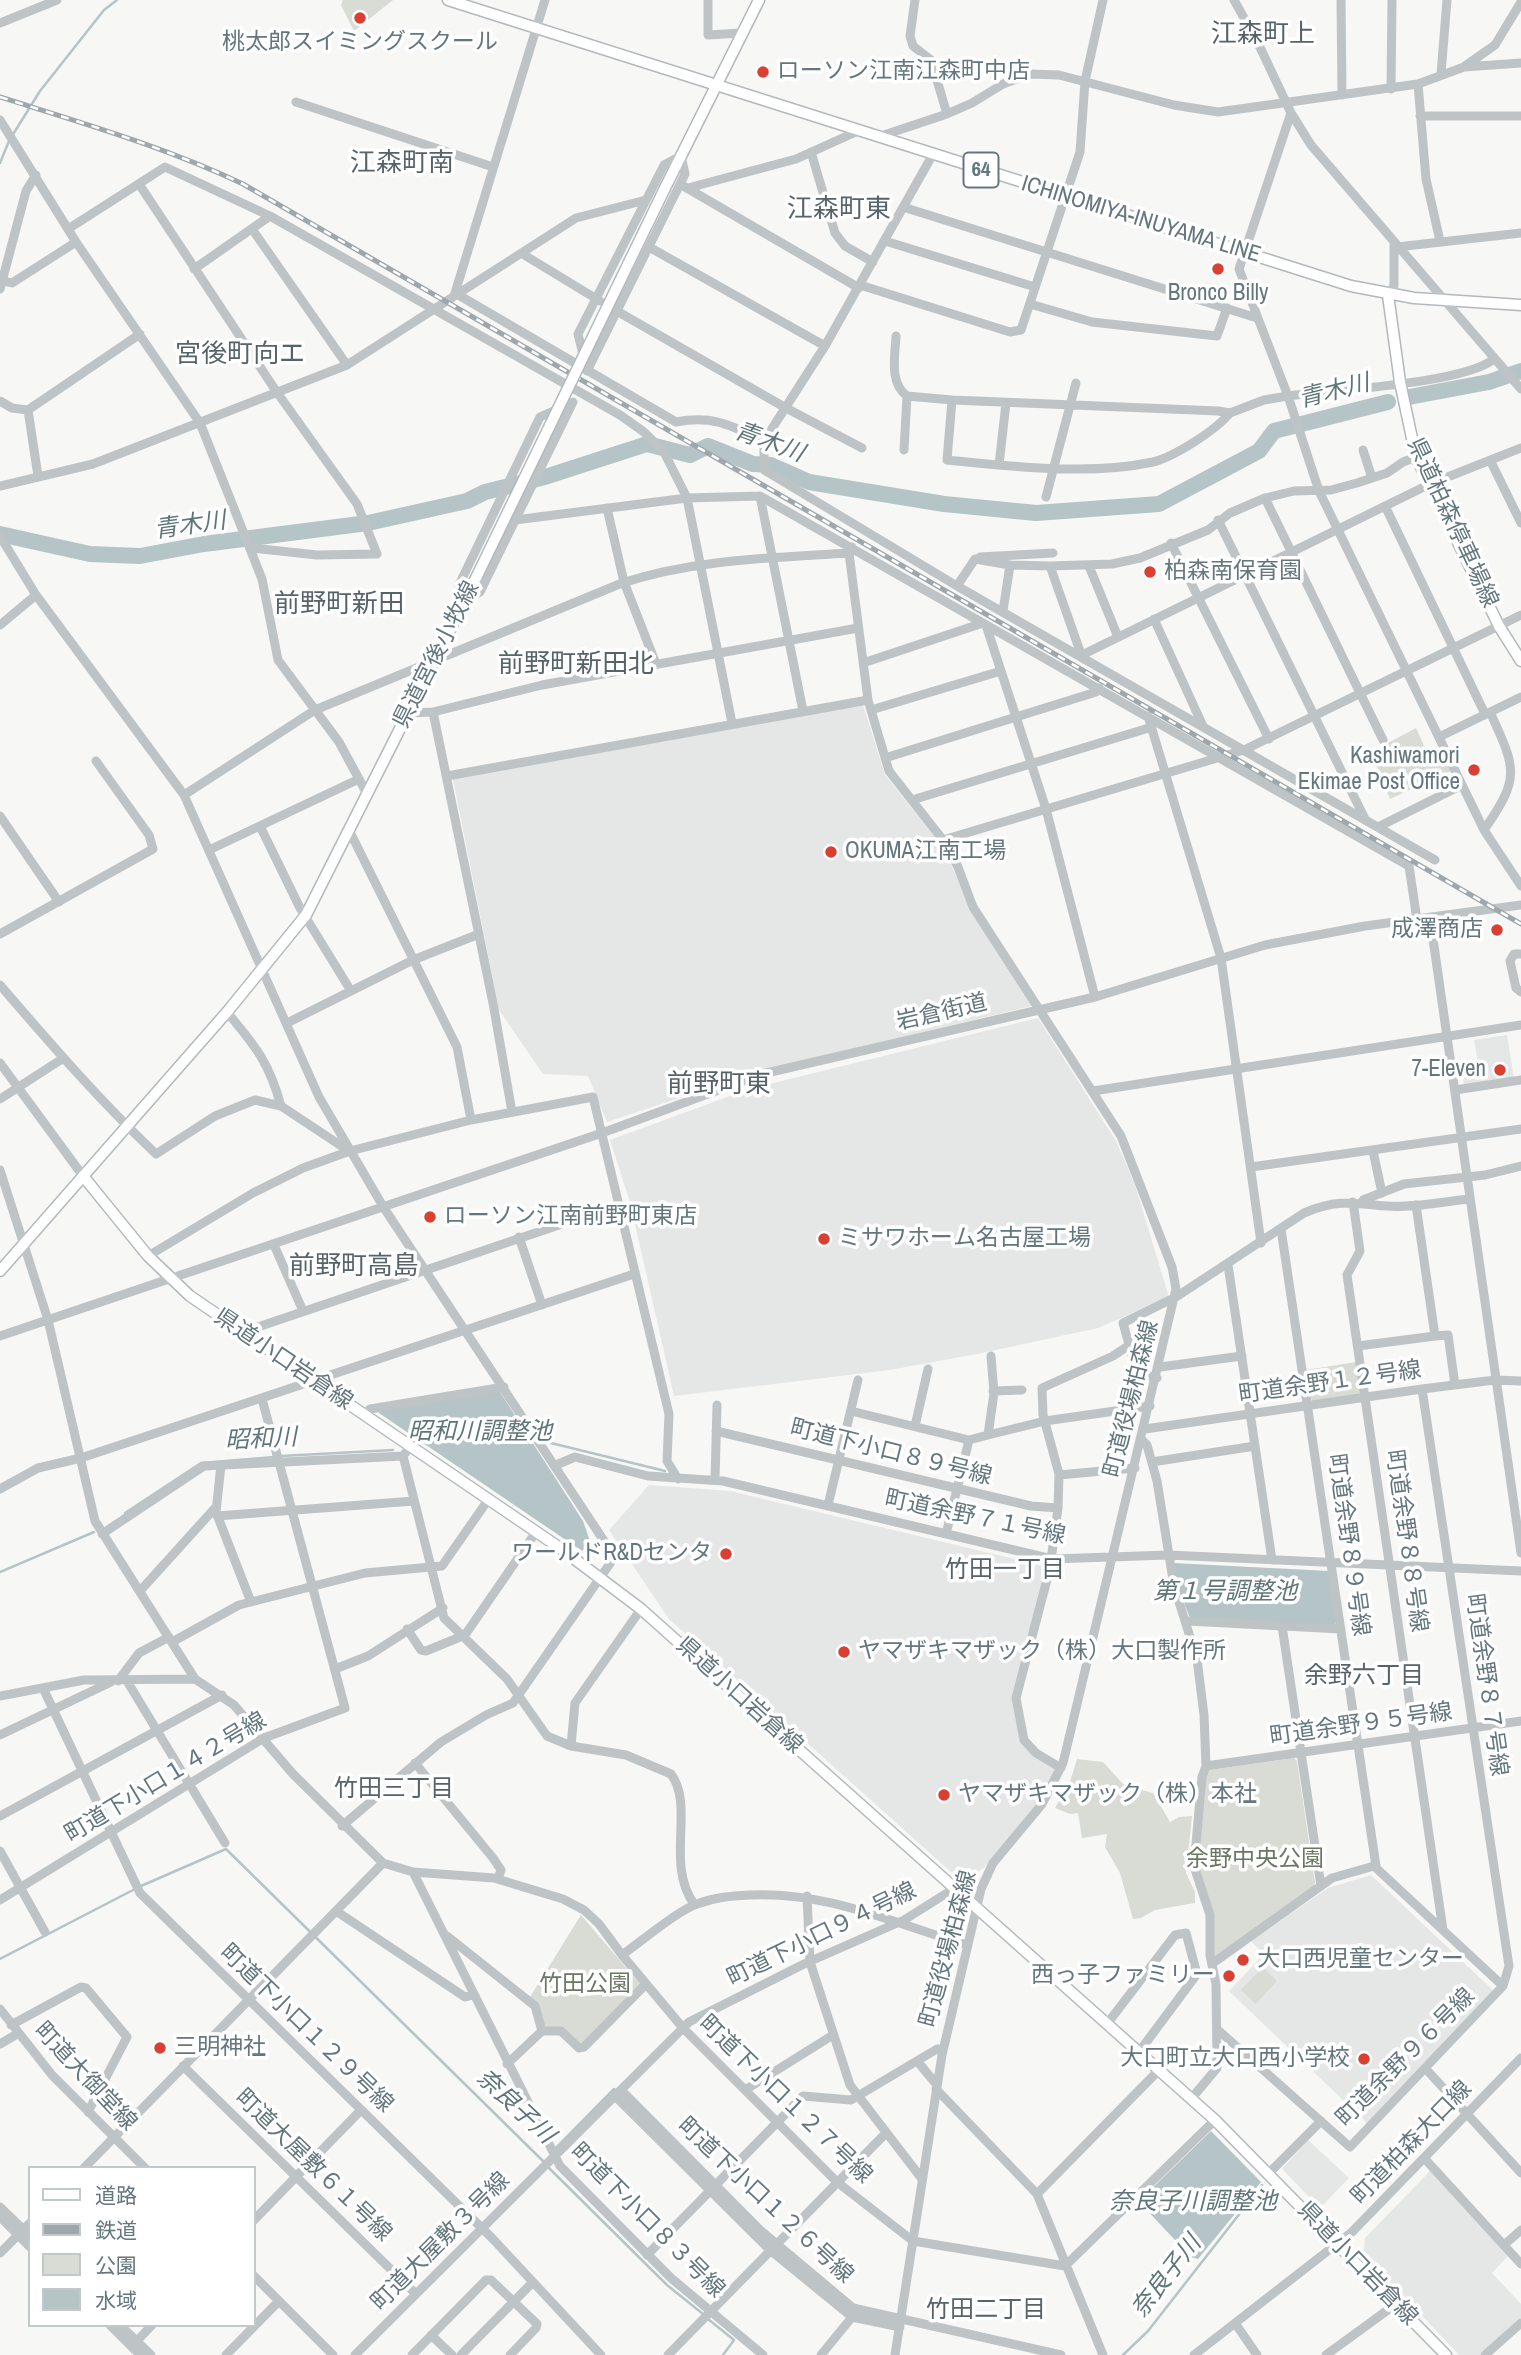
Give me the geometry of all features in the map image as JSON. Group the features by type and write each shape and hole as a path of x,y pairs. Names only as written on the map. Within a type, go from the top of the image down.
{"main road":[{"name":"ICHINOMIYA-INUYAMA LINE","path":"448,0 1065,197 1388,295 1521,306"},
{"name":"県道宮後小牧線","path":"83,1175 227,1012 306,915 366,792 435,661 759,0"},
{"name":"県道柏森停車場線","path":"1388,295 1400,382 1416,457 1499,626 1521,661"},
{"path":"0,1270 83,1175"},
{"name":"県道小口岩倉線","path":"83,1175 148,1256 170,1279 247,1336 364,1415 407,1451 536,1532 640,1609 1215,2120 1446,2355"}],"street":[{"path":"0,23 57,0"},
{"path":"455,293 545,0"},
{"path":"708,0 708,35 742,33"},
{"path":"915,0 909,36 913,46 931,60 947,114"},
{"path":"684,186 860,287 1010,332 1021,330 1080,152 1085,81 1103,0"},
{"path":"1234,0 1291,113 1311,145 1521,389"},
{"path":"1341,0 1342,95"},
{"path":"1391,89 1392,0"},
{"path":"1441,74 1447,0"},
{"path":"1464,67 1495,45 1521,2"},
{"path":"878,137 947,114 1003,84 1030,74 1059,75 1153,100 1218,112 1391,89 1418,84 1464,67 1521,63"},
{"path":"1418,84 1426,179 1440,241"},
{"path":"296,102 493,167"},
{"path":"1291,113 1239,269 1288,396 1319,491 1484,830 1521,886"},
{"path":"1420,116 1521,116"},
{"path":"0,120 76,242 200,423 252,548 262,579 278,660 339,742 366,792"},
{"path":"684,186 811,152 858,131"},
{"path":"811,152 835,233 845,246 873,262"},
{"path":"933,154 860,287 764,441 763,466 957,586 1082,655 1435,860"},
{"path":"681,156 685,174 684,186 649,247 587,371 578,334 664,165 681,156"},
{"path":"68,229 165,167 270,216 434,307 644,432 664,452 687,498 732,723"},
{"path":"36,175 26,191 1,283 12,283 76,242"},
{"path":"139,184 276,391 357,504 377,554 317,555 252,548"},
{"path":"0,486 93,464 276,391 310,382 347,365 455,293 576,218 646,200"},
{"path":"903,207 1257,318"},
{"path":"194,269 270,216"},
{"path":"251,229 347,365"},
{"path":"1396,246 1521,233"},
{"path":"885,241 1035,287"},
{"path":"1388,295 1394,286 1396,246"},
{"path":"649,247 825,346"},
{"path":"520,253 617,312 862,448"},
{"path":"455,293 676,422 704,418 737,427 764,441"},
{"path":"1030,303 1092,322 1217,336 1227,308"},
{"path":"0,401 12,408 28,410 140,334"},
{"path":"896,336 895,379 898,389 907,396 1230,413"},
{"path":"952,400 947,460 1052,470 1154,462 1209,431 1230,413 1264,400 1433,380 1484,366 1494,359"},
{"path":"1046,497 1076,383"},
{"path":"573,402 540,417 459,585 464,602 480,592 578,392"},
{"path":"904,450 907,396"},
{"path":"999,465 1006,403"},
{"path":"28,410 38,477"},
{"path":"1082,655 1386,508 1430,484 1521,449"},
{"path":"1363,450 1372,478"},
{"path":"975,559 1010,565 1088,566 1140,558 1208,530 1218,520 1265,498 1294,491 1319,491 1372,478 1416,457"},
{"path":"1490,460 1521,523"},
{"path":"515,520 687,498 760,496 1409,866 1417,920"},
{"path":"760,496 803,711"},
{"path":"1265,498 1383,740"},
{"path":"1386,508 1513,771 1510,790 1484,830"},
{"path":"607,509 624,582 656,664"},
{"path":"1218,520 1365,820"},
{"path":"0,536 36,595 184,795 319,1097 384,1208 505,1387 612,1553 611,1562 513,1703 486,1715 415,1763 342,1826"},
{"path":"1171,543 1269,738"},
{"path":"184,795 316,710 624,582 663,570 702,564 851,550"},
{"path":"851,550 868,699 885,758 897,784 943,840 958,867 973,907 1093,1091 1131,1156 1172,1267 1176,1295"},
{"path":"957,586 975,559 985,555 1053,553"},
{"path":"1003,611 1010,565"},
{"path":"1049,566 1082,655"},
{"path":"1088,566 1118,637"},
{"path":"0,625 36,595"},
{"path":"943,840 1244,750 1521,615"},
{"path":"1154,619 1203,726"},
{"path":"863,663 985,624"},
{"path":"985,624 1046,809 1095,997"},
{"path":"409,713 433,712 542,685 858,628"},
{"path":"871,710 1001,671"},
{"path":"885,758 1096,692 1099,688"},
{"path":"1439,737 1521,697"},
{"path":"447,776 868,699"},
{"path":"433,712 479,934 512,1112"},
{"path":"1148,716 1221,958 1261,1244"},
{"path":"912,800 1152,727"},
{"path":"0,934 153,849 149,835 96,761"},
{"path":"209,850 359,779"},
{"path":"1378,827 1462,785"},
{"path":"0,816 59,902"},
{"path":"260,826 306,915 351,991"},
{"path":"349,830 457,1047 471,1120"},
{"name":"岩倉街道","path":"0,1336 384,1208 602,1133 762,1074 1095,997 1278,943 1521,905"},
{"path":"1430,918 1521,1553"},
{"path":"287,1023 413,960 479,934"},
{"path":"1521,954 1514,954 1510,961 1516,988 1521,992"},
{"path":"0,985 37,1025 62,1059 156,1154 225,1112 255,1101 281,1106 351,1152"},
{"path":"227,1012 260,1051 272,1073 281,1106"},
{"path":"1093,1091 1521,1025"},
{"path":"0,1099 62,1059"},
{"path":"0,1063 83,1175"},
{"path":"1455,1090 1521,1080"},
{"path":"148,1256 253,1193 303,1168 351,1152 471,1120 593,1097 669,1414 667,1461 678,1479"},
{"path":"1251,1167 1521,1129"},
{"path":"1373,1151 1382,1193"},
{"path":"1157,1378 1137,1373 1131,1344 1122,1323 1228,1265 1316,1208 1357,1201 1404,1184 1466,1179 1521,1166"},
{"path":"0,1170 48,1320 95,1521 102,1534 195,1679 222,1695 342,1826 383,1863 86,2166"},
{"path":"1357,1201 1386,1206 1469,1199"},
{"name":"町道余野８８号線","path":"1357,1201 1360,1251 1347,1275 1443,1930"},
{"path":"247,1336 252,1329 618,1205"},
{"path":"1416,1205 1435,1336"},
{"name":"町道余野８９号線","path":"1281,1229 1376,1866"},
{"path":"519,1237 542,1305"},
{"path":"274,1245 303,1311"},
{"path":"1228,1265 1272,1560"},
{"path":"0,1489 38,1468 81,1458 634,1274"},
{"name":"町道役場柏森線","path":"895,2355 943,2050 977,1908 989,1869 1033,1818 1061,1769 1176,1295"},
{"path":"1358,1346 1448,1335 1455,1385"},
{"path":"1061,1769 1036,1753 1024,1740 1016,1698 1052,1559 1058,1508 1059,1475 1045,1420 1042,1388 1113,1356 1131,1344"},
{"path":"988,1435 993,1391 991,1356"},
{"path":"1160,1367 1242,1356"},
{"path":"915,1426 928,1369"},
{"path":"828,1505 859,1380"},
{"name":"町道余野１２号線","path":"1144,1429 1422,1389 1495,1380 1521,1381"},
{"path":"364,1415 370,1409 505,1387"},
{"name":"町道余野８７号線","path":"1422,1389 1508,1966 1503,1986"},
{"path":"993,1391 1022,1390"},
{"name":"町道下小口１４２号線","path":"0,1900 264,1738 345,1708 262,1399"},
{"path":"715,1480 717,1405"},
{"path":"851,1410 969,1440 1045,1420 1150,1406"},
{"name":"町道下小口８９号線","path":"716,1431 1031,1506 1058,1508"},
{"path":"946,1534 969,1440"},
{"path":"1142,1440 1147,1445 1152,1462 1174,1586 1197,1659 1204,1715 1206,1766 1202,1777 1195,1866 1210,1915 1218,2030 1215,2071 1191,2099"},
{"path":"1152,1462 1255,1446"},
{"path":"102,1534 196,1470 279,1456 407,1451 414,1501 444,1618 465,1635 507,1679 547,1736 571,1746 626,1755 665,1771 674,1778 680,1828 680,1871 683,1889 694,1905"},
{"name":"町道余野７１号線","path":"556,1465 569,1458 582,1458 648,1476 715,1480 1052,1559 1167,1556 1521,1571"},
{"path":"221,1465 216,1512 251,1602"},
{"path":"1059,1475 1135,1468"},
{"path":"0,1735 119,1681 139,1653 219,1613 251,1602 365,1573 442,1566 488,1500"},
{"path":"140,1591 216,1512 292,1510 414,1501"},
{"path":"407,1629 421,1650 426,1651 465,1635 536,1532"},
{"path":"335,1669 368,1656 443,1608"},
{"path":"571,1746 575,1703 640,1609"},
{"path":"1187,1621 1341,1629"},
{"path":"1282,1626 1321,1886"},
{"path":"0,1696 83,1680 195,1679"},
{"path":"119,1681 157,1730 225,1843"},
{"name":"町道下小口１２９号線","path":"43,1688 140,1893 482,2228 601,2355"},
{"path":"0,1816 222,1695"},
{"name":"町道余野９５号線","path":"1206,1766 1521,1721"},
{"path":"415,1763 493,1858 501,1870 498,1879"},
{"path":"0,1851 45,1932"},
{"name":"町道下小口１２７号線","path":"383,1863 412,1872 498,1879 553,1896 584,1910 683,2028 777,2123 837,2182 913,2241 1065,2266"},
{"path":"1213,1963 1332,1878 1376,1866"},
{"name":"町道余野９６号線","path":"1218,2030 1350,2147 1503,1986 1376,1866"},
{"name":"町道下小口８３号線","path":"412,1872 554,2157 567,2175 647,2255 763,2355"},
{"name":"町道下小口９４号線","path":"554,2157 689,2022 898,1922 955,1888"},
{"path":"622,1955 694,1905 719,1897 777,1894 807,1896 968,1945"},
{"path":"807,1896 810,1962 833,2035 858,2096 922,2179"},
{"path":"336,1911 465,1997 473,1994"},
{"path":"443,1933 535,2006 542,2031"},
{"path":"1107,2024 1175,1935 1186,1933 1197,1974 1139,2052"},
{"path":"507,2064 542,2031 561,2031 579,2048 584,2047 646,1984"},
{"path":"11,2025 81,1987 86,1988 127,2037 88,2112"},
{"name":"町道大御堂線","path":"0,2009 17,2034 88,2112 143,2166"},
{"path":"0,2044 17,2034"},
{"path":"745,2090 833,2035"},
{"path":"647,2255 808,2095 851,2100 937,2049 943,2050"},
{"name":"町道柏森大口線","path":"1194,2355 1338,2243 1425,2159 1521,2058"},
{"path":"917,2061 937,2087 1037,2194 1103,2355"},
{"name":"町道大屋敷６１号線","path":"183,2066 416,2294"},
{"path":"1425,2068 1521,2173"},
{"path":"1037,2194 1159,2070"},
{"name":"町道下小口１２６号線","path":"618,2093 773,2247 853,2308 901,2323 1061,2355"},
{"path":"256,2218 360,2109"},
{"path":"1065,2266 1215,2120"},
{"path":"1269,2173 1321,2121"},
{"path":"670,2354 886,2133"},
{"path":"1511,2162 1521,2155"},
{"name":"町道大屋敷３号線","path":"355,2355 554,2157"},
{"path":"1425,2159 1521,2264"},
{"path":"0,2207 25,2231"},
{"path":"0,2217 25,2231"},
{"path":"1504,2245 1521,2230"},
{"path":"0,2253 25,2231"},
{"path":"773,2247 852,2317 901,2323"},
{"path":"256,2278 333,2355"},
{"path":"412,2355 486,2280 491,2280 537,2324 510,2355"},
{"path":"461,2355 533,2282"},
{"path":"256,2324 279,2301"},
{"path":"1326,2355 1396,2304"},
{"path":"821,2355 852,2317"},
{"path":"1235,2323 1257,2355"},
{"path":"1485,2355 1521,2323"},
{"path":"113,2327 151,2355"},
{"path":"121,2327 140,2355"},
{"path":"134,2344 150,2327"},
{"path":"226,2355 253,2327"},
{"path":"432,2335 452,2355"}],"shaded area":[{"path":"863,705 885,775 939,842 964,890 1036,1005 764,1070 607,1122 588,1076 543,1074 499,1010 453,779"},
{"path":"1038,1018 1116,1141 1135,1185 1169,1297 1098,1328 982,1353 890,1370 674,1396 630,1202 610,1140 749,1089"},
{"path":"1507,1035 1514,1079 1464,1086 1461,1066 1478,1063 1474,1040"},
{"path":"649,1485 730,1491 1048,1567 1015,1689 1021,1740 1055,1769 1040,1799 984,1868 961,1881 669,1619 609,1530"},
{"name":"大口町立大口西小学校","path":"1371,1875 1494,1991 1367,2123 1229,1991 1264,1954 1251,1941 1328,1888"},
{"path":"1308,2140 1349,2178 1320,2208 1282,2169"},
{"path":"1431,2170 1508,2256 1492,2273 1521,2304 1521,2318 1480,2355 1459,2355 1364,2254 1365,2238"}],"green space":[{"name":"桃太郎スイミングスクール","path":"343,0 393,0 354,31 341,5"},
{"path":"1416,728 1432,763 1447,758 1453,770 1390,799 1371,752"},
{"path":"1356,1362 1361,1392 1358,1395 1313,1401 1310,1398 1306,1370"},
{"name":"余野中央公園","path":"1294,1758 1297,1761 1315,1883 1313,1888 1214,1957 1212,1915 1196,1866 1204,1778 1210,1770"},
{"path":"1077,1759 1103,1762 1124,1785 1153,1793 1170,1822 1179,1817 1192,1816 1186,1873 1195,1892 1195,1903 1155,1910 1141,1918 1133,1919 1120,1873 1105,1847 1107,1834 1082,1838 1078,1813 1070,1814 1055,1808 1070,1782"},
{"name":"竹田公園","path":"581,1915 640,1987 583,2044 579,2044 543,2025 530,1997"},
{"path":"1263,1967 1277,1981 1256,2004 1241,1990"}],"water":[{"name":"昭和川調整池","path":"498,1389 583,1521 590,1541 582,1551 376,1411"},
{"name":"第１号調整池","path":"1173,1563 1329,1571 1336,1622 1334,1625 1190,1618 1177,1585"},
{"name":"奈良子川調整池","path":"1211,2131 1261,2182 1198,2259 1191,2257 1142,2205 1141,2199"}],"waterway":[{"path":"12,136 40,91 104,10 117,0"},
{"path":"0,163 9,141"},
{"name":"青木川","path":"1409,397 1489,382 1521,371"},
{"name":"青木川","path":"0,534 90,554 140,556 204,544 368,523 467,501 485,492 545,477 647,444 690,455 708,446 753,464 771,465 809,482 944,504 1036,513 1159,504 1259,451 1274,431 1388,402"},
{"name":"昭和川","path":"551,1443 665,1471"},
{"name":"昭和川","path":"281,1456 393,1450"},
{"name":"昭和川","path":"125,1513 201,1463 275,1457"},
{"name":"昭和川","path":"0,1572 94,1532"},
{"name":"奈良子川","path":"141,1886 226,1849 544,2162"},
{"name":"奈良子川","path":"0,1959 135,1889"},
{"name":"奈良子川","path":"555,2149 614,2089 616,2091"},
{"path":"548,2167 667,2285 703,2314"},
{"name":"奈良子川","path":"1123,2355 1148,2331 1262,2185"},
{"name":"奈良子川","path":"851,2311 865,2315"},
{"path":"708,2319 734,2340 723,2355"}],"railway":[{"path":"0,97 153,147 243,184 1521,924"}],"place":[{"name":"桃太郎スイミングスクール","path":"360,18"},
{"name":"ローソン江南江森町中店","path":"763,72"},
{"name":"Bronco Billy","path":"1218,269"},
{"name":"柏森南保育園","path":"1150,572"},
{"name":"Kashiwamori Ekimae Post Office","path":"1474,770"},
{"name":"OKUMA江南工場","path":"831,852"},
{"name":"成澤商店","path":"1497,930"},
{"name":"7-Eleven","path":"1500,1070"},
{"name":"ローソン江南前野町東店","path":"430,1217"},
{"name":"ミサワホーム名古屋工場","path":"824,1239"},
{"name":"ワールドR&Dセンタ","path":"726,1554"},
{"name":"ヤマザキマザック（株）大口製作所","path":"844,1652"},
{"name":"ヤマザキマザック（株）本社","path":"944,1795"},
{"name":"大口西児童センター","path":"1243,1960"},
{"name":"西っ子ファミリー","path":"1229,1976"},
{"name":"三明神社","path":"160,2048"},
{"name":"大口町立大口西小学校","path":"1364,2059"}],"district":[{"name":"江森町上","path":"1263,35"},
{"name":"江森町南","path":"402,164"},
{"name":"江森町東","path":"839,210"},
{"name":"宮後町向エ","path":"240,355"},
{"name":"前野町新田","path":"339,605"},
{"name":"前野町新田北","path":"576,665"},
{"name":"前野町東","path":"719,1085"},
{"name":"前野町高島","path":"354,1267"},
{"name":"竹田一丁目","path":"1005,1571"},
{"name":"余野六丁目","path":"1364,1677"},
{"name":"竹田三丁目","path":"394,1790"},
{"name":"竹田二丁目","path":"986,2311"}]}
